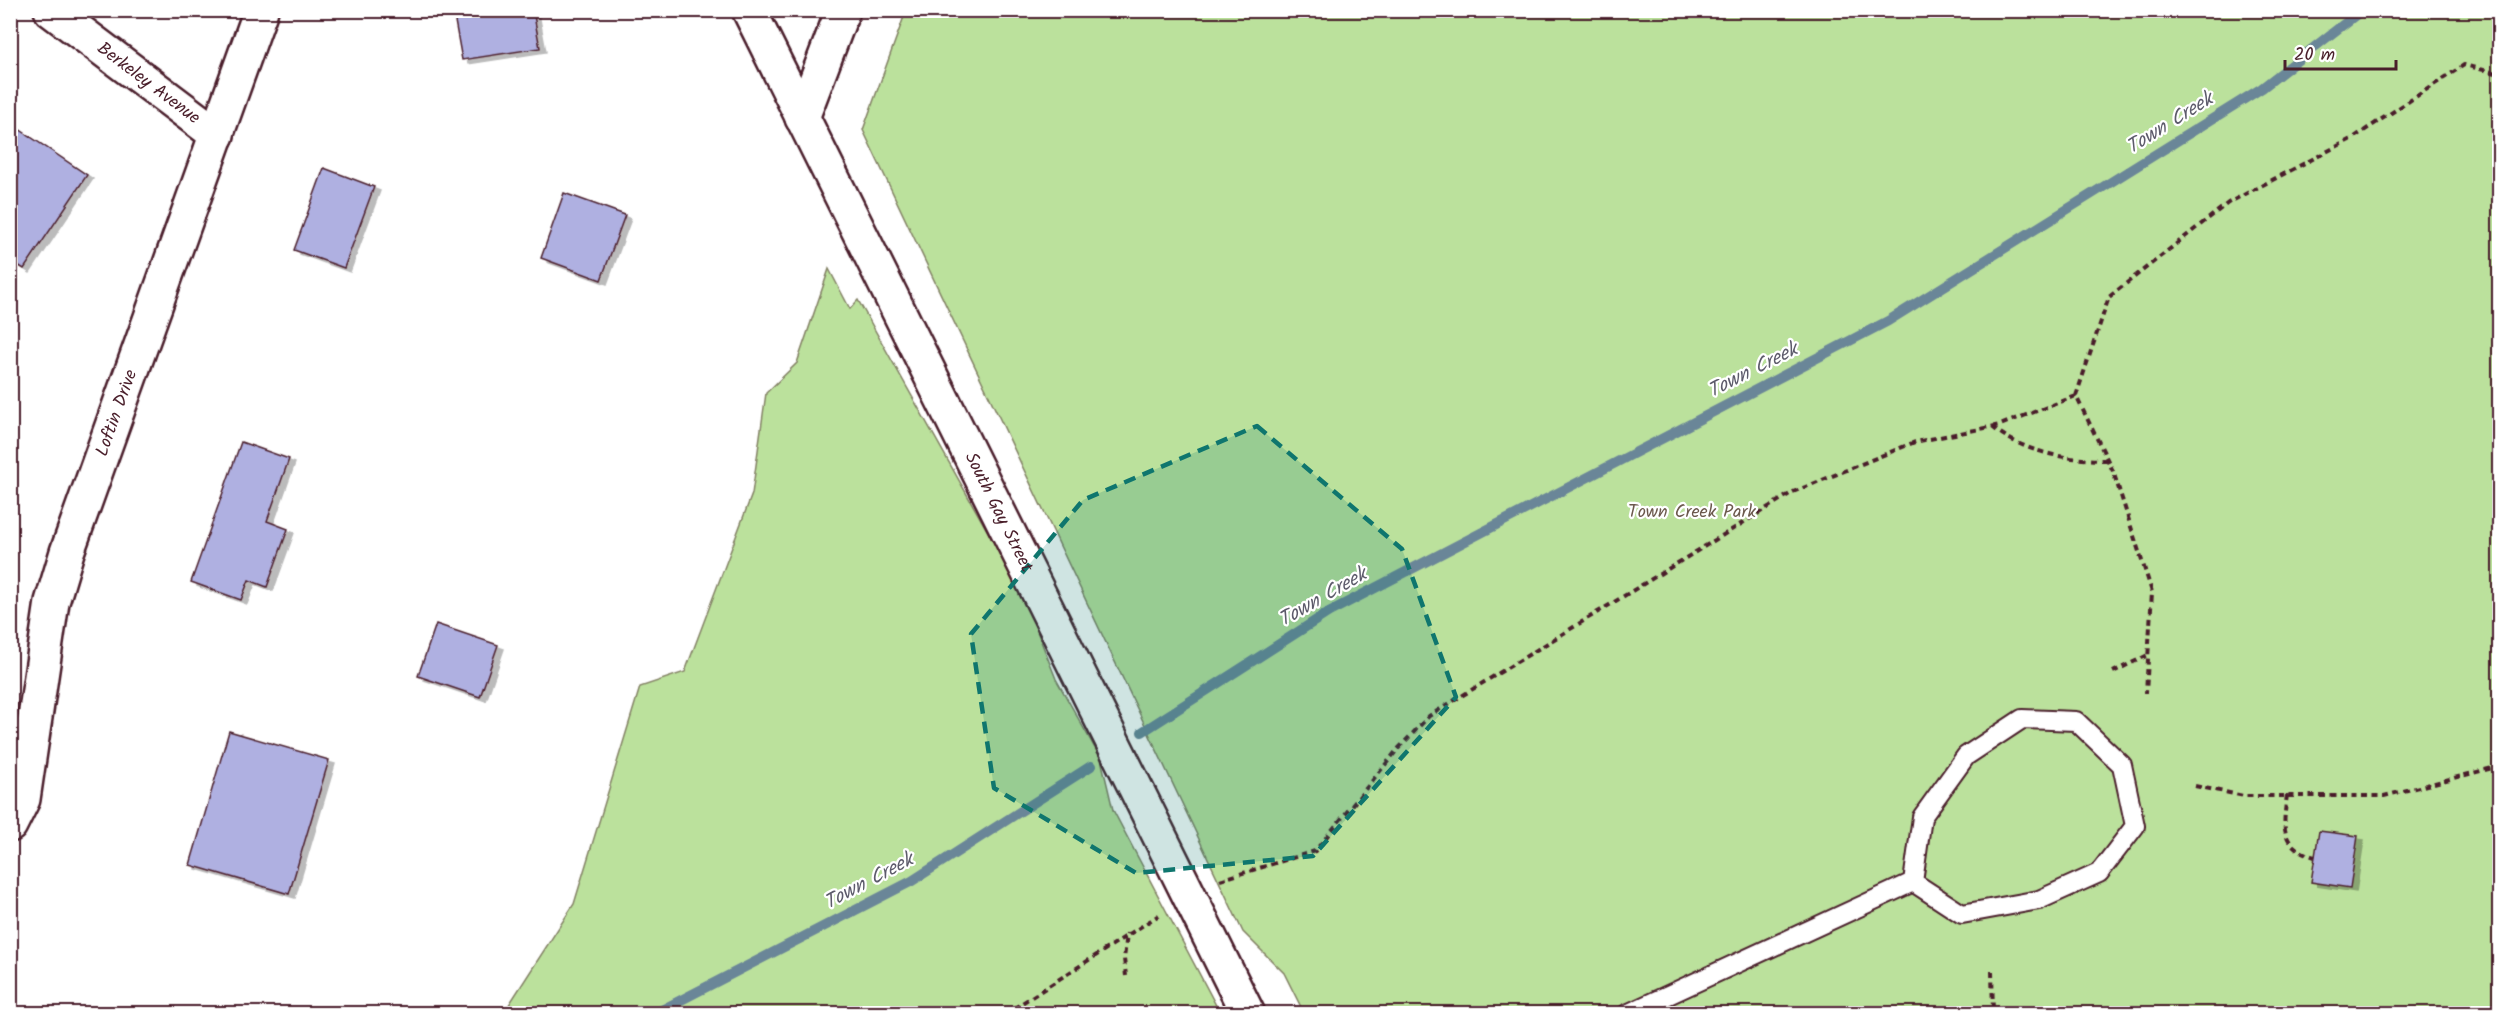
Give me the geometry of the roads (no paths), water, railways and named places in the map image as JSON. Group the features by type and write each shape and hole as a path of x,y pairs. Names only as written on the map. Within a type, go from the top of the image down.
{"street":[{"name":"Berkeley Avenue","path":"51,10 217,135"},
{"name":"Loftin Drive","path":"10,825 23,799 52,602 67,552 261,10"},
{"name":"South Gay Street","path":"749,10 1248,1014"},
{"path":"802,118 843,10"}],"lane":[{"path":"2022,718 2076,721 2122,765 2134,826 2099,873 2039,900 1962,914 1912,882 1922,818 1966,756 2022,718"},
{"path":"1627,1014 1912,882"}],"waterway":[{"name":"Town Creek","path":"1142,732 1329,612 1888,321 2262,88 2362,10"},
{"name":"Town Creek","path":"654,1014 912,881 1091,766"}],"park label":[{"name":"Town Creek Park","path":"1692,512"}]}
